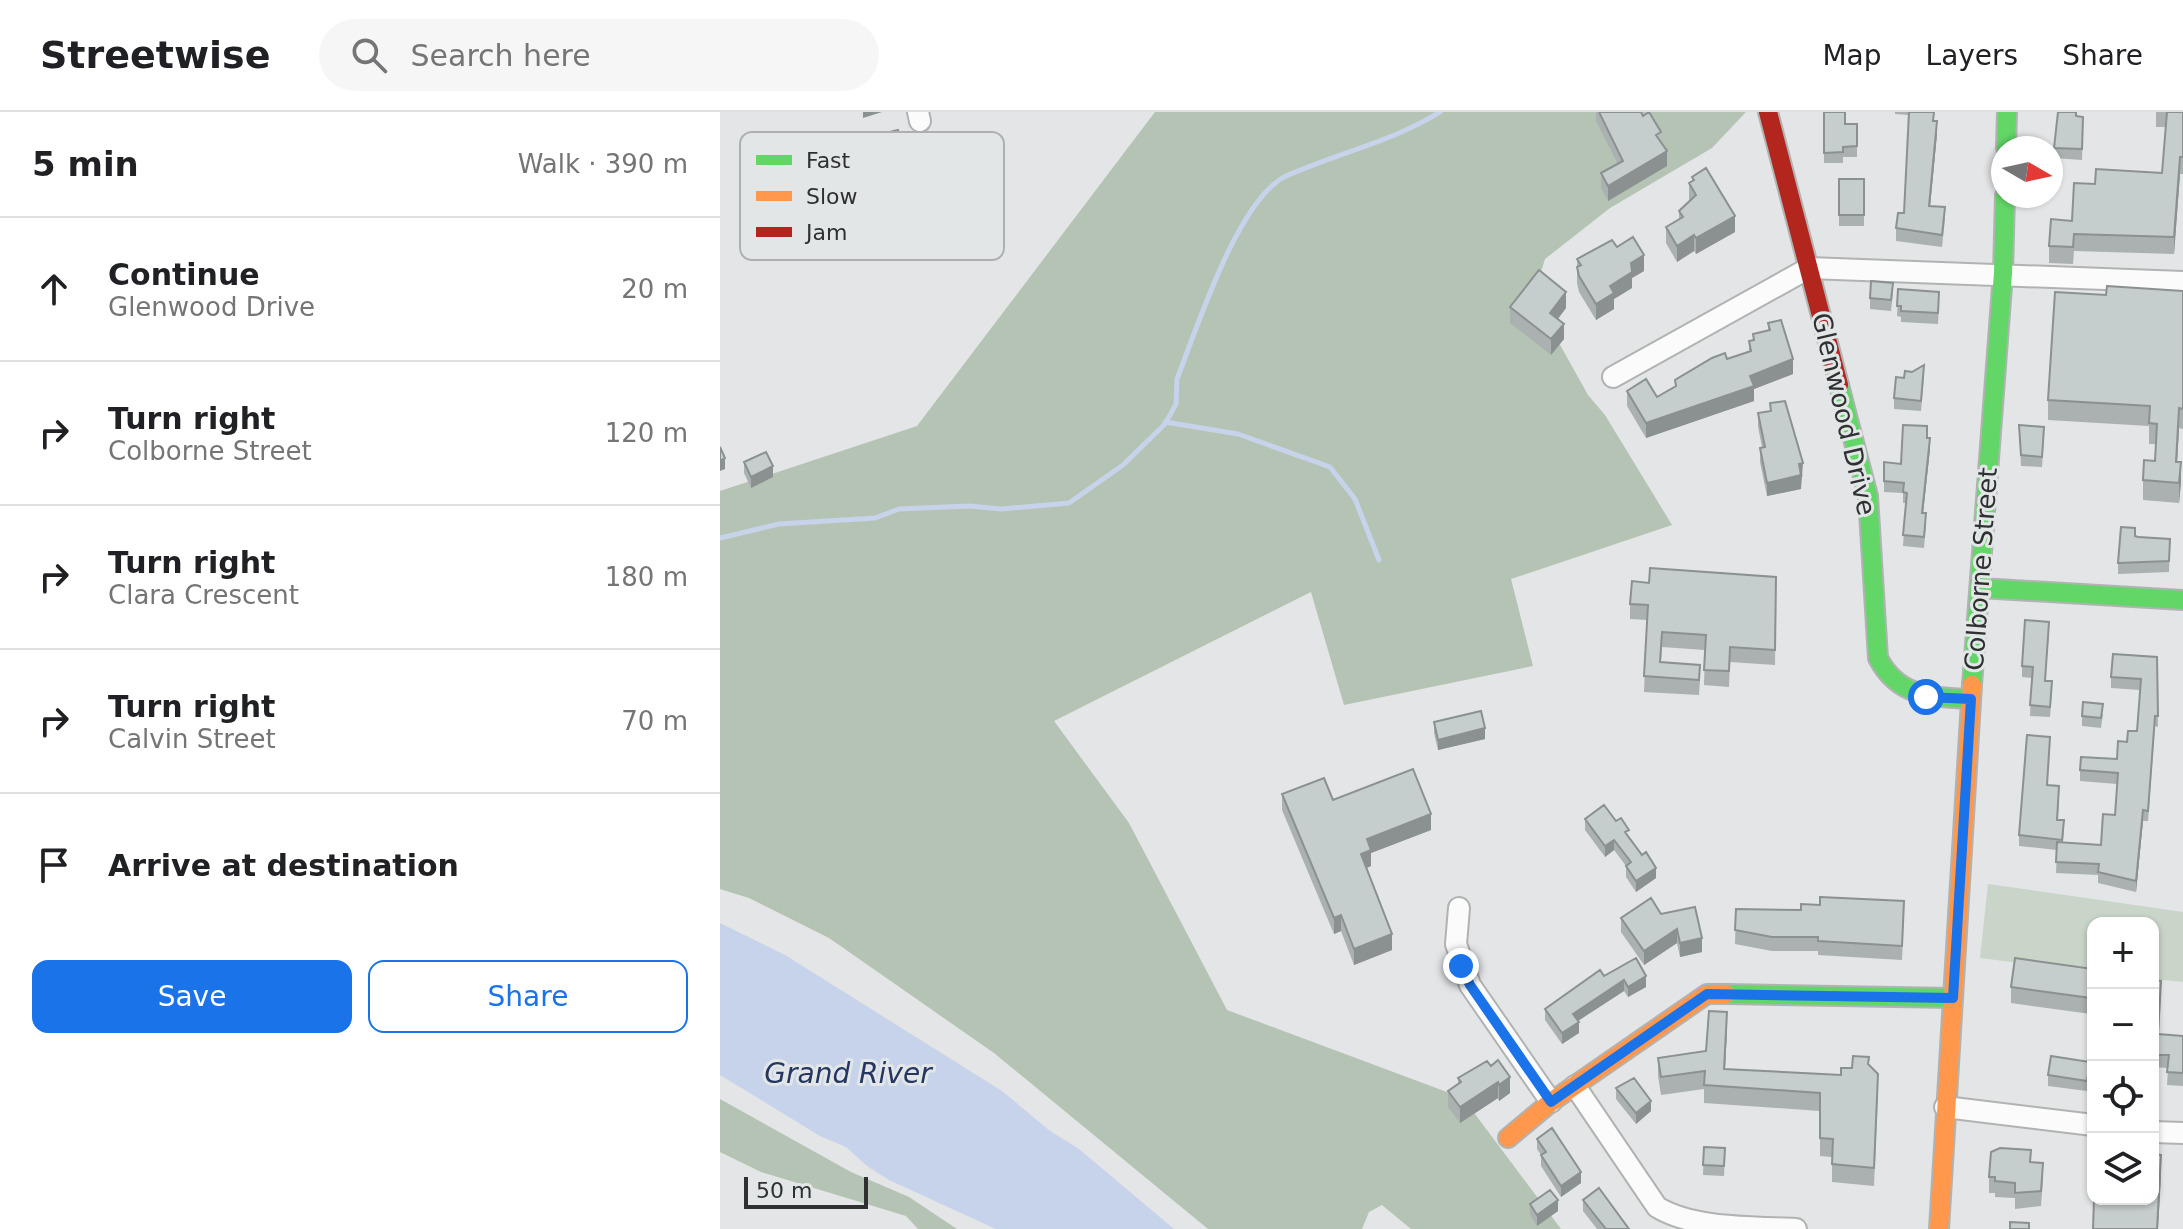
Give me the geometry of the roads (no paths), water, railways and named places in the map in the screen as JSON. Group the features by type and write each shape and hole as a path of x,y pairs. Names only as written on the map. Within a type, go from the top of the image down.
{"street":[{"name":"Glenwood Drive","path":"1768,112 1868,496 1878,658 1890,682 1905,690 1926,697 1971,699"},
{"path":"2006,136 2007,112"},
{"name":"Colborne Street","path":"1939,1229 1971,699 2003,273 2005,208"},
{"path":"1613,377 1809,268 2183,282"},
{"path":"1980,588 2183,600"},
{"path":"1459,908 1456,944 1470,985 1551,1102"},
{"path":"1508,1138 1551,1102 1707,994 1953,998"},
{"path":"1575,1086 1657,1207 1668,1216 1695,1225 1796,1229"},
{"path":"1945,1107 2087,1124"},
{"path":"2159,1132 2183,1133"}],"water":[{"name":"Grand River","path":"720,923 785,955 1002,1091 1050,1131 1079,1149 1174,1229 996,1229 889,1180 846,1147 820,1136 720,1075"}],"waterway":[{"path":"720,538 779,524 875,518 899,509 969,506 1001,509 1069,503 1123,465 1165,424 1176,404 1177,379 1221,267 1252,210 1268,189 1286,176 1384,139 1440,112"},
{"path":"1165,422 1238,434 1330,467 1355,499 1379,560"}]}
